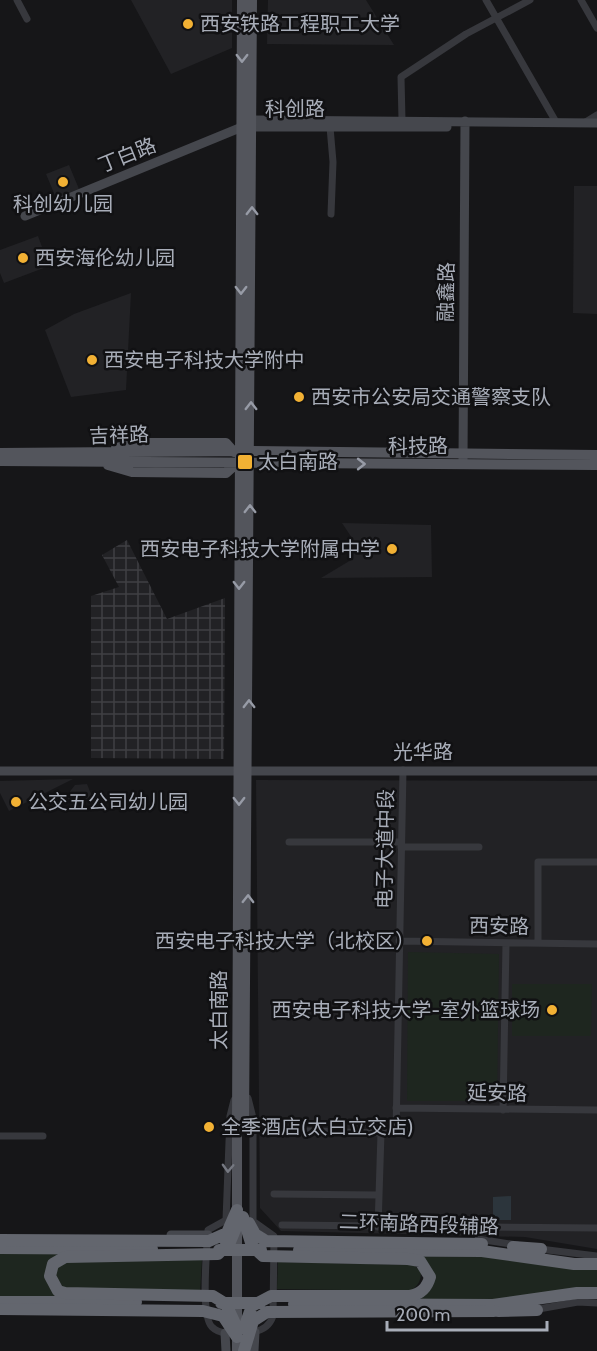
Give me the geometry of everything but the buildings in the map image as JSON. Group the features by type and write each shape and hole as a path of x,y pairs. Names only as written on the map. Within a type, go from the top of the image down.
{"highway":[{"path":"0,1240 209,1241 227,1233 240,1217"},
{"path":"240,1217 255,1234 266,1241 482,1247 539,1253 574,1264 597,1264"},
{"path":"240,1217 230,1242 218,1254 79,1256 58,1260 50,1273 52,1283 58,1292 213,1296 226,1304 240,1332"},
{"path":"240,1217 255,1251 263,1256 420,1261 430,1277 427,1287 417,1295 271,1296 252,1305 240,1332"},
{"path":"0,1248 387,1251 482,1247"},
{"path":"95,1248 106,1256"},
{"path":"79,1256 95,1248"},
{"path":"374,1258 387,1251"},
{"path":"387,1251 400,1259"},
{"path":"243,1351 253,1321 267,1312 494,1308 539,1304 597,1293"},
{"path":"76,1294 95,1302 114,1294"},
{"path":"369,1296 388,1303 403,1296"},
{"path":"0,1302 388,1303 494,1308"},
{"path":"0,1311 202,1311 223,1316 240,1332"}],"main road":[{"name":"太白南路","path":"242,0 249,125"},
{"name":"太白南路","path":"240,1332 241,452 252,0"},
{"name":"科技路","path":"241,452 597,465"},
{"name":"吉祥路","path":"0,461 241,452"},
{"name":"吉祥路","path":"0,453 242,464"},
{"name":"科技路","path":"242,464 597,455"},
{"path":"237,1351 240,1332"},
{"path":"240,1332 243,1351"}],"street":[{"path":"17,0 27,19"},
{"path":"486,0 556,122"},
{"path":"402,120 401,77 496,17 530,0"},
{"path":"581,0 597,28"},
{"path":"584,123 597,115"},
{"name":"科创路","path":"249,125 402,120 597,127"},
{"name":"科创路","path":"249,125 330,127 597,123"},
{"name":"融鑫路","path":"463,460 465,124"},
{"name":"丁白路","path":"25,216 249,125"},
{"path":"330,127 333,162 331,214"},
{"name":"光华路","path":"0,766 242,770"},
{"name":"电子大道中段","path":"381,1133 396,1133 403,770"},
{"name":"光华路","path":"0,771 597,771"},
{"path":"289,842 479,847"},
{"path":"538,944 538,862 597,862"},
{"name":"西安路","path":"399,941 597,944"},
{"path":"503,1110 506,943"},
{"path":"240,1217 230,1116 241,1089"},
{"path":"240,1217 253,1118 241,1089"},
{"name":"延安路","path":"396,1108 597,1109"},
{"path":"597,1109 597,1115"},
{"path":"307,1131 381,1133 378,1227"},
{"path":"0,1136 43,1136"},
{"path":"274,1194 379,1195"},
{"path":"240,1217 274,1236 273,1316 271,1323 240,1332 213,1329 205,1317 208,1235 212,1226 240,1217"},
{"path":"282,1225 597,1228"},
{"path":"0,1235 208,1235"},
{"name":"二环南路西段辅路","path":"274,1236 482,1239 539,1253 597,1256"},
{"path":"273,1316 496,1317 539,1304 597,1303"},
{"path":"0,1311 205,1317"},
{"path":"226,1351 240,1332"},
{"path":"240,1332 254,1351"}],"shaded area":[{"name":"西安铁路工程职工大学","path":"131,0 232,0 232,48 171,74"},
{"path":"268,0 366,0 394,45 267,44"},
{"name":"科创幼儿园","path":"69,165 79,189 56,198 46,174"},
{"path":"574,186 597,186 597,314 573,313"},
{"name":"西安海伦幼儿园","path":"38,236 49,266 4,283 0,273 0,250"},
{"name":"西安电子科技大学附中","path":"131,293 126,390 71,397 45,330 74,314"},
{"name":"西安电子科技大学附属中学","path":"342,523 431,525 432,577 321,578 351,560 352,538"},
{"path":"127,540 167,619 225,598 224,759 91,758 91,596 119,587 102,555"},
{"name":"公交五公司幼儿园","path":"73,779 9,811 0,793 0,781"},
{"name":"西安电子科技大学（北校区）","path":"256,780 597,781 597,1249 525,1237 281,1231 260,1208"},
{"path":"87,784 93,799 64,799 75,785"},
{"path":"408,952 499,954 497,1101 407,1101"},
{"name":"西安电子科技大学-室外篮球场","path":"512,984 592,984 591,1036 512,1036"},
{"path":"511,1196 511,1220 493,1220 493,1197"},
{"path":"0,1253 62,1254 52,1260 61,1297 0,1297"},
{"path":"418,1256 497,1257 597,1270 597,1289 492,1300 419,1299 430,1288"},
{"path":"68,1260 202,1260 200,1293 65,1290 53,1273 57,1264"},
{"path":"278,1262 414,1265 421,1275 418,1283 410,1291 277,1289"}],"place":[{"name":"西安铁路工程职工大学","path":"188,24"},
{"name":"科创幼儿园","path":"63,182"},
{"name":"西安海伦幼儿园","path":"23,258"},
{"name":"西安电子科技大学附中","path":"92,360"},
{"name":"西安市公安局交通警察支队","path":"299,397"},
{"name":"太白南路","path":"245,462"},
{"name":"西安电子科技大学附属中学","path":"392,549"},
{"name":"公交五公司幼儿园","path":"16,802"},
{"name":"西安电子科技大学（北校区）","path":"427,941"},
{"name":"西安电子科技大学-室外篮球场","path":"552,1010"},
{"name":"全季酒店(太白立交店)","path":"209,1127"}]}
